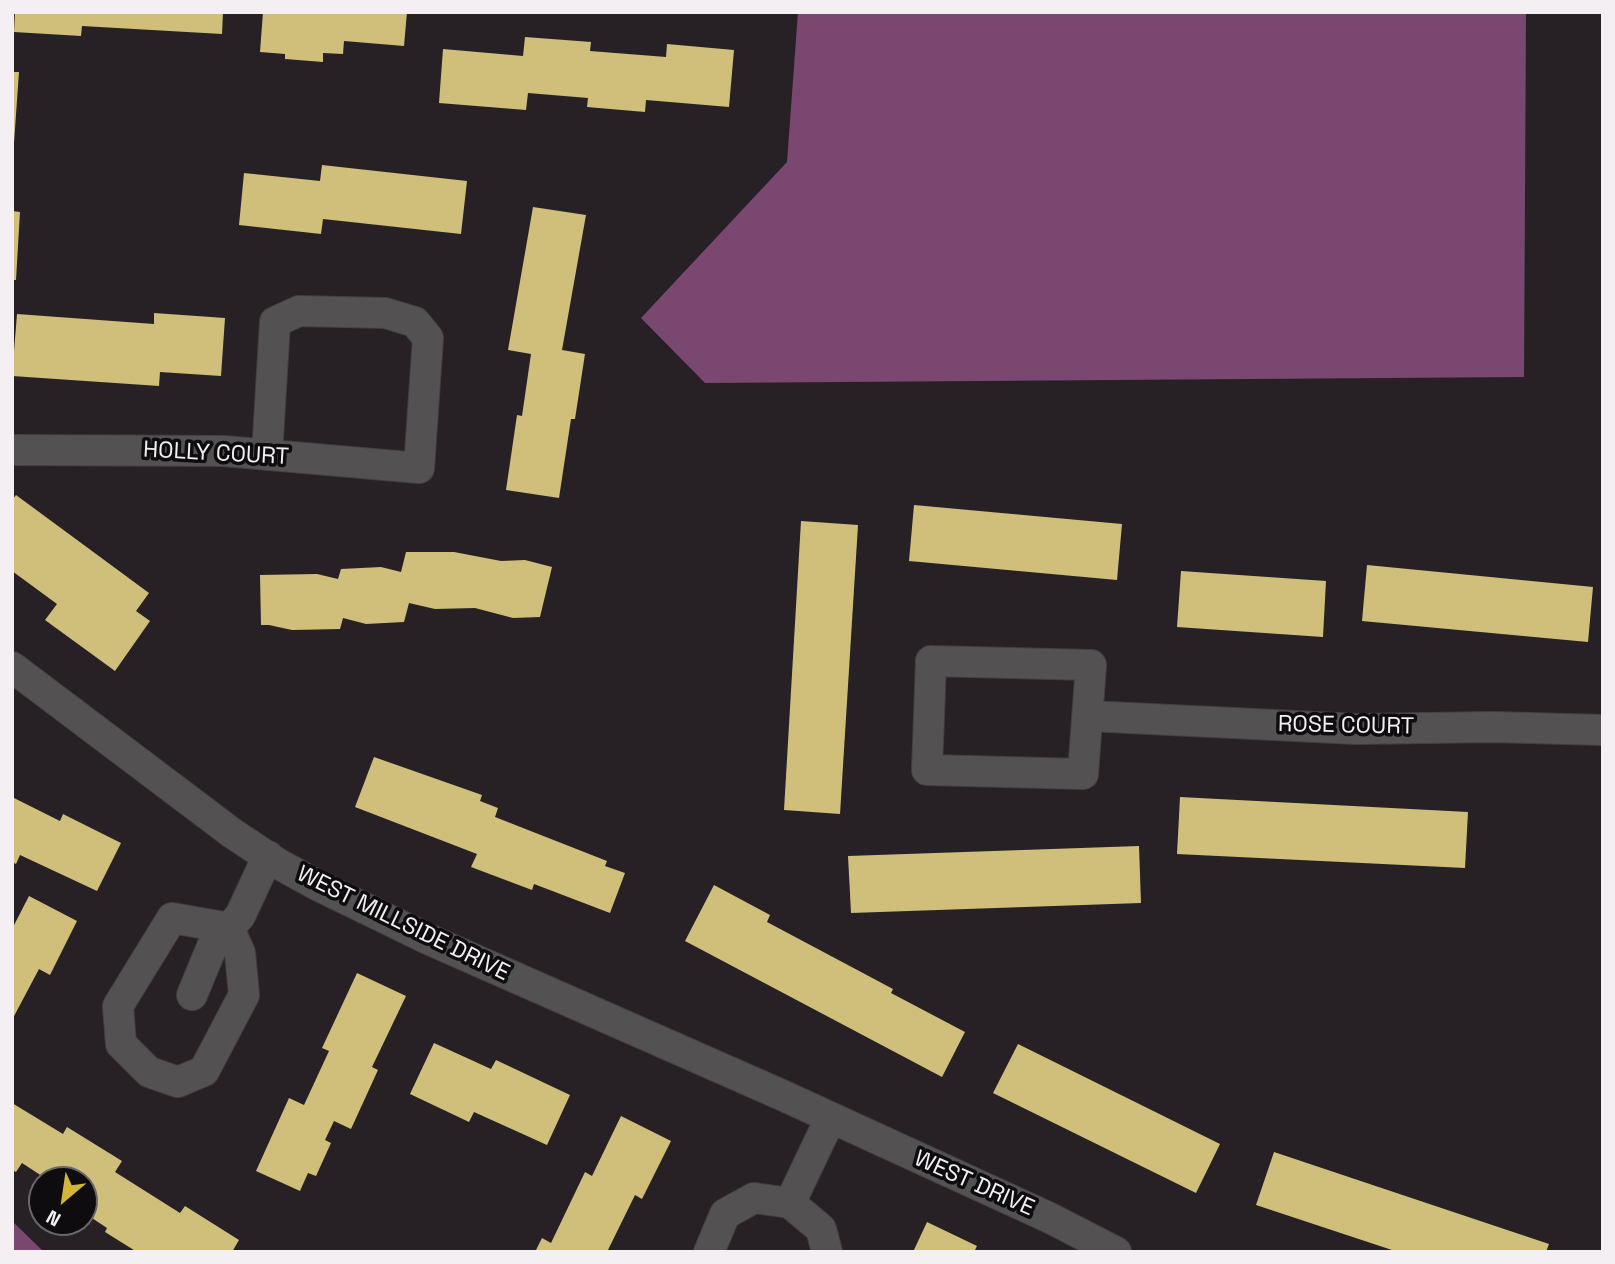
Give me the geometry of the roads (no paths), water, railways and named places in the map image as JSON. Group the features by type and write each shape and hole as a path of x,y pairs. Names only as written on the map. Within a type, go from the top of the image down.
{"street":[{"name":"HOLLY COURT","path":"12,450 224,451 267,455 419,468 428,338 415,322 385,313 299,311 275,322 267,455"},
{"path":"931,661 1091,666 1088,716 1083,774 927,770 931,661"},
{"name":"WEST MILLSIDE DRIVE","path":"12,667 232,833 317,885 428,939 784,1096 830,1119"},
{"name":"ROSE COURT","path":"1088,716 1357,729 1493,727 1603,730"},
{"path":"192,995 216,937 240,916 268,856"},
{"path":"172,918 229,928 240,953 244,995 204,1071 178,1082 149,1072 121,1044 118,1006 172,918"},
{"path":"790,1203 830,1119"},
{"name":"WEST DRIVE","path":"830,1119 1050,1218 1116,1252"},
{"path":"709,1252 725,1214 754,1198 790,1203 821,1229 827,1252"}]}
